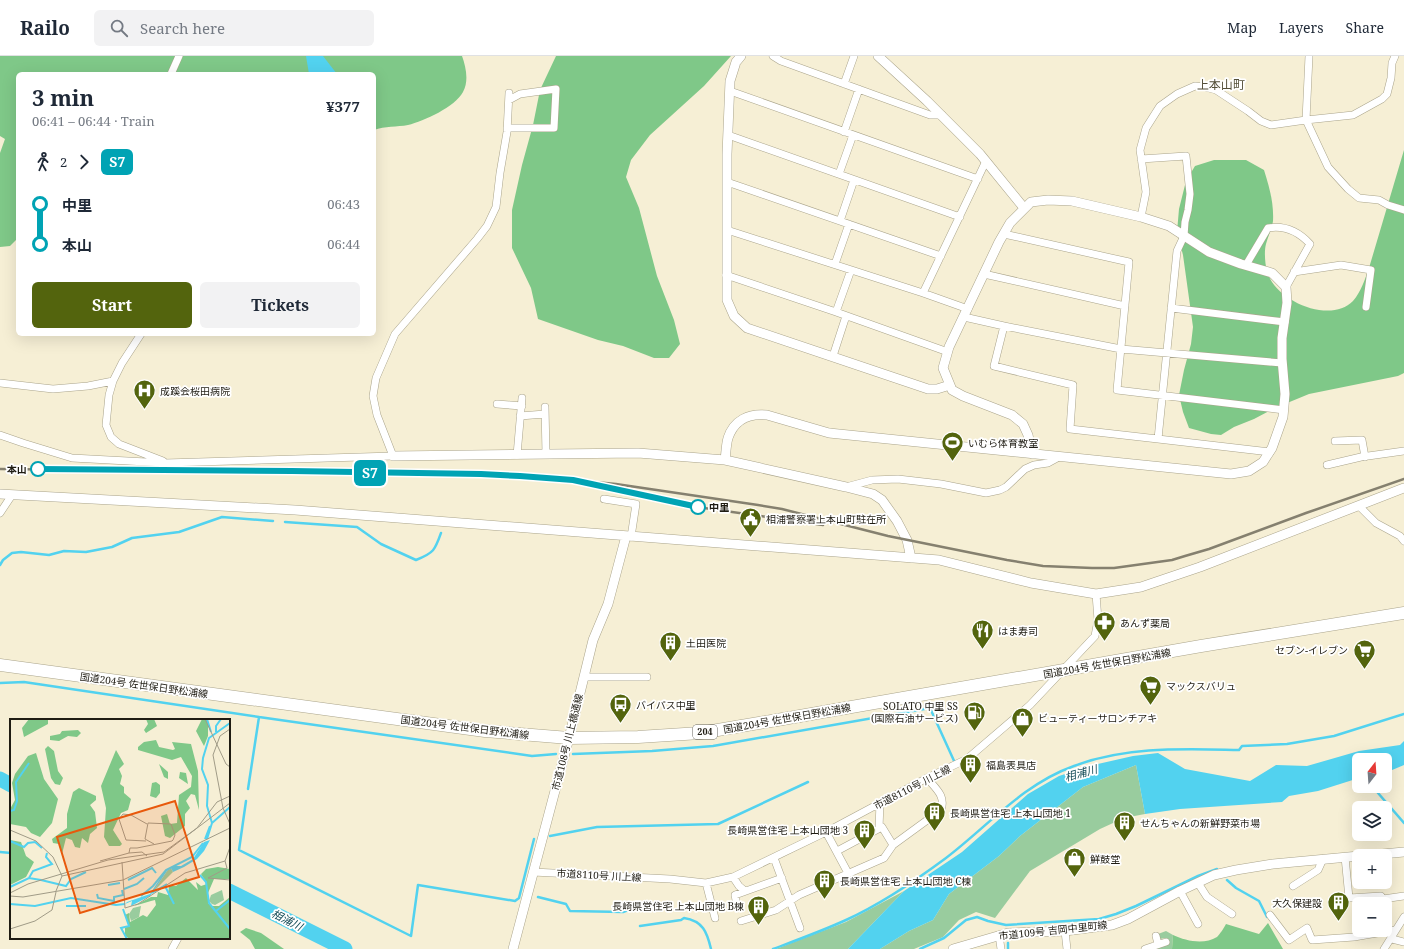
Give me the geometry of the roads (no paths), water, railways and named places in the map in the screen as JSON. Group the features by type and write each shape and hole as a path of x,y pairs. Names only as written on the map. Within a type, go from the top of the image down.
{"highway":[{"name":"国道204号 佐世保日野松浦線","path":"0,665 469,729 569,738 638,737 700,733 1404,612"}],"street":[{"path":"172,72 179,56"},
{"path":"741,56 736,62 730,81 728,136 726,275 727,300 734,316 747,328 928,389 937,389 950,385"},
{"path":"773,56 781,61 930,115 942,116"},
{"path":"844,84 854,56"},
{"path":"878,56 942,116 986,161 1024,208"},
{"path":"1309,56 1306,120 1328,167 1348,189 1359,198 1379,200 1388,205 1404,210"},
{"path":"1141,217 1146,192 1140,150 1146,128 1160,106 1177,94 1195,86 1216,90 1261,121 1271,125 1353,115 1382,99 1387,94 1392,63 1395,56"},
{"path":"393,456 377,415 373,396 376,378 395,334 478,239 487,226 496,207 507,128 509,97 556,89 554,128 507,128"},
{"path":"844,132 859,89"},
{"path":"730,91 978,179"},
{"path":"839,174 853,135"},
{"path":"728,136 960,216"},
{"path":"1141,159 1186,156 1190,194 1184,236 1177,250 1158,439"},
{"path":"923,293 986,161"},
{"path":"840,221 854,180"},
{"path":"727,182 941,256"},
{"path":"1032,454 1028,436 1023,424 1012,415 963,396 952,390 943,368 948,352 1004,234 1010,223 1031,202 1048,200 1072,201 1141,217 1169,226 1209,252 1272,273 1286,287"},
{"path":"834,264 849,224"},
{"path":"725,460 728,438 737,422 746,417 757,414 767,415 829,434 1231,474 1249,471 1263,462 1270,452 1283,417 1285,394 1282,363 1282,338 1287,303 1286,287 1310,244 1301,235 1291,230 1277,226 1268,228 1246,265"},
{"path":"727,230 923,293 966,313 1004,326 1121,349 1282,363"},
{"path":"1004,234 1129,262 1117,390 1284,410"},
{"path":"1294,272 1341,265 1371,270 1366,307"},
{"path":"836,312 851,270"},
{"path":"984,274 1125,306"},
{"path":"726,275 948,352"},
{"path":"1171,308 1285,322"},
{"path":"833,356 846,316"},
{"path":"1004,326 994,366 1073,385 1070,429 1270,452"},
{"path":"140,336 122,363 113,381 109,395 106,425 111,437 119,444 154,457 165,463"},
{"path":"0,383 54,389 88,386 113,381"},
{"path":"497,404 522,402 517,455"},
{"path":"520,416 545,410 546,454"},
{"path":"0,435 72,458 165,463 393,456 546,454 638,454 725,460 873,494 882,500 897,521 907,540 911,558"},
{"path":"1335,442 1362,440 1365,457"},
{"path":"1327,465 1404,451"},
{"path":"846,487 872,480 898,480 941,484 986,493 1006,487 1025,470 1034,465 1048,464 1059,457"},
{"path":"0,494 295,510 939,560 1031,583 1096,594 1141,587 1186,572 1404,488"},
{"path":"0,513 12,495"},
{"path":"604,499 636,504 628,537"},
{"path":"1358,506 1376,523 1400,536 1404,541"},
{"name":"市道108号 川上橋通線","path":"513,949 569,738 593,640 608,604 628,537"},
{"name":"市道8110号 川上線","path":"533,872 706,882 733,877 774,858 927,778 967,759 1030,706 1095,636 1098,620 1096,594"},
{"path":"584,676 647,677"},
{"path":"742,921 776,910 799,895 884,858 893,845 942,810 944,804 943,798 927,778"},
{"path":"879,828 880,803"},
{"path":"837,851 882,827 893,845"},
{"path":"826,832 848,873"},
{"name":"市道109号 吉岡中里町線","path":"1392,853 1404,852"},
{"path":"1345,857 1349,898 1382,896 1383,899 1404,896"},
{"name":"市道109号 吉岡中里町線","path":"953,949 1008,933 1065,931 1094,928 1117,923 1128,919 1180,890 1214,875 1274,864 1352,857"},
{"path":"774,858 800,928"},
{"path":"1293,886 1318,870 1322,860"},
{"path":"733,877 739,886 745,891"},
{"path":"736,900 735,895 782,878"},
{"path":"706,882 714,918"},
{"path":"1198,883 1207,897 1232,914"},
{"path":"1180,890 1198,924"},
{"path":"1270,915 1289,940 1307,928 1312,940 1354,937 1396,930"},
{"path":"1384,949 1392,939 1404,917"},
{"path":"1065,931 1067,949"},
{"path":"999,935 1001,949"},
{"path":"1156,936 1158,944"},
{"path":"172,949 177,939"},
{"path":"1392,939 1404,942"},
{"path":"1145,949 1166,942"}],"water":[{"path":"306,56 323,56 335,72 309,72"},
{"path":"1404,741 1404,765 1392,770 1392,753 1352,753 1359,751 1400,745"},
{"path":"1158,753 1185,769 1250,781 1276,765 1307,766 1352,753 1352,780 1318,791 1289,796 1282,802 1180,809 1145,814 1136,765 1083,787 1020,836 999,856 949,894 933,920 909,931 880,949 848,949 904,891 962,852 1028,794 1059,776 1089,766 1133,756"}],"waterway":[{"path":"0,565 3,560 12,553 21,552 49,555 64,551 86,552 112,547 132,538 179,532 222,517 273,521"},
{"path":"285,522 357,527 381,544 416,560 427,555 433,550 441,533"},
{"path":"0,683 24,682 259,717"},
{"path":"573,754 652,751 713,746 930,708 955,763"},
{"path":"773,949 859,914 910,884 946,858 1038,783 1074,766 1114,755 1135,752 1176,749 1239,750 1242,746 1287,744 1334,736 1404,714"},
{"path":"248,789 259,717 532,756 556,754"},
{"name":"相浦川","path":"0,779 10,784"},
{"path":"550,836 597,827 718,824 808,782"},
{"path":"1378,793 1404,823"},
{"path":"246,801 239,850 411,936 418,885 515,901 519,898 534,839"},
{"path":"0,852 10,853"},
{"path":"920,949 944,938 966,920 977,917 1006,925 1099,919 1136,906 1198,876 1217,869"},
{"path":"1227,880 1236,888 1259,901 1267,917"},
{"name":"相浦川","path":"230,892 345,949"},
{"path":"538,897 566,904 570,911 623,912 636,907"},
{"path":"640,926 681,920 684,918 690,919 703,928 708,937 711,949"},
{"path":"1008,943 1008,949"}],"railway":[{"path":"0,469 481,474 573,480 616,484 782,509 888,536 1007,560 1043,566 1092,568 1114,568 1172,560 1209,549 1404,479"},
{"path":"610,488 683,505 823,525"}],"train":[{"name":"S7","path":"38,469 164,471 242,470 520,476 573,480 683,505 698,507"}],"place":[{"name":"成蹊会桜田病院","path":"145,410"},
{"name":"いむら体育教室","path":"952,462"},
{"name":"本山","path":"38,469"},
{"name":"中里","path":"698,507"},
{"name":"相浦警察署上本山町駐在所","path":"750,538"},
{"name":"あんず薬局","path":"1104,642"},
{"name":"はま寿司","path":"982,650"},
{"name":"土田医院","path":"670,662"},
{"name":"セブン-イレブン","path":"1364,670"},
{"name":"マックスバリュ","path":"1151,706"},
{"name":"バイパス中里","path":"621,724"},
{"name":"SOLATO 中里 SS (国際石油サービス)","path":"974,732"},
{"name":"ビューティーサロンチアキ","path":"1023,738"},
{"name":"福島表具店","path":"971,784"},
{"name":"長崎県営住宅 上本山団地 1","path":"934,832"},
{"name":"せんちゃんの新鮮野菜市場","path":"1125,842"},
{"name":"長崎県営住宅 上本山団地 3","path":"864,850"},
{"name":"鮮鼓堂","path":"1075,878"},
{"name":"長崎県営住宅 上本山団地 C棟","path":"825,900"},
{"name":"大久保建設","path":"1338,922"},
{"name":"長崎県営住宅 上本山団地 B棟","path":"759,926"}],"district":[{"name":"上本山町","path":"1221,85"}]}
